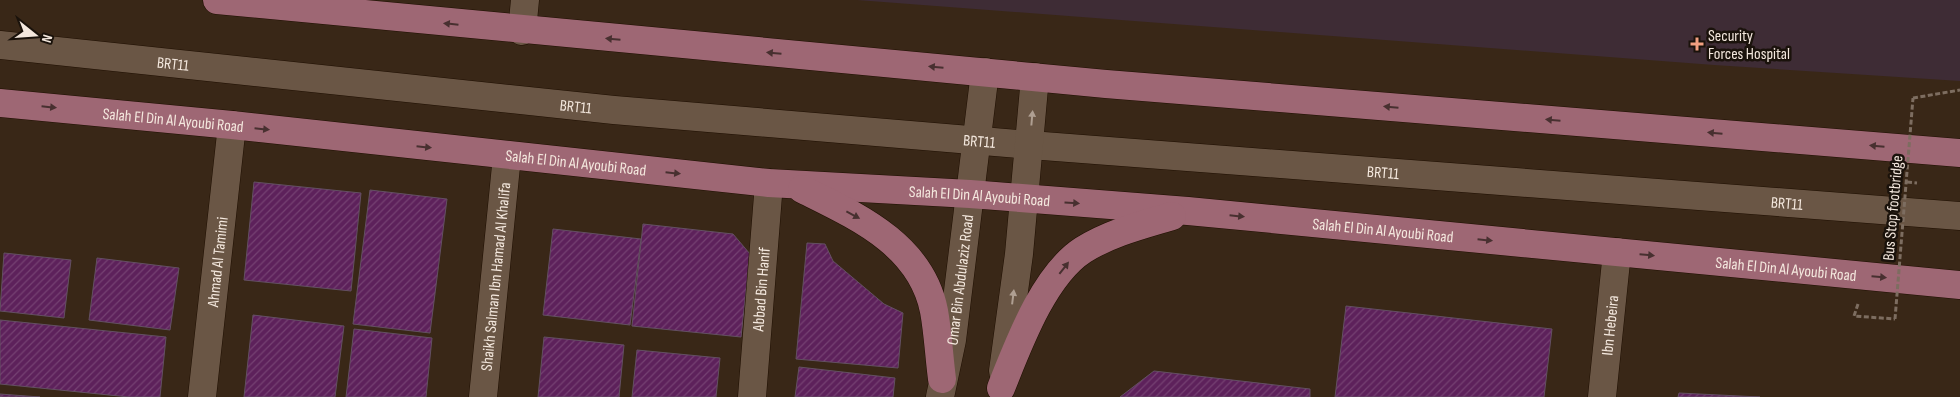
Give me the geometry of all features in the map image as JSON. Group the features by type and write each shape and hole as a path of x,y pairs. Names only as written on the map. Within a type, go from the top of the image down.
{"main road":[{"path":"522,31 525,0"},
{"path":"234,1 522,31 1116,85 1960,153"},
{"name":"BRT11","path":"0,45 614,110 1960,216"},
{"name":"Omar Bin Abdulaziz Road","path":"941,388 952,340 985,72"},
{"path":"1001,392 1030,144 1035,77"},
{"name":"Salah El Din Al Ayoubi Road","path":"0,103 232,125 782,184 970,194 1188,211 1960,285"},
{"name":"Ahmad Al Tamimi","path":"202,397 232,125"},
{"name":"Shaikh Salman Ibn Hamad Al Khalifa","path":"483,397 507,156"},
{"path":"782,184 874,227 904,253 917,269 933,310 941,388"},
{"name":"Abbad Bin Hanif","path":"752,397 782,184"},
{"path":"1001,392 1029,321 1049,288 1068,262 1082,251 1120,232 1188,211"},
{"name":"Ibn Hebeira","path":"1602,397 1617,252"}],"path":[{"name":"Bus Stop footbridge","path":"1866,304 1857,304 1854,316 1895,319 1913,98 1960,90"},
{"path":"1895,304 1905,304"}],"shaded area":[{"name":"Security Forces Hospital","path":"857,0 1960,0 1960,81 1714,65"}],"building":[{"path":"254,182 361,193 351,291 244,280"},
{"path":"370,190 447,199 430,333 353,324"},
{"path":"643,224 733,234 750,254 741,337 632,326"},
{"path":"553,229 641,239 630,325 543,315"},
{"path":"807,243 825,244 833,261 884,304 903,313 898,368 796,359"},
{"path":"4,253 71,260 64,318 0,311"},
{"path":"97,258 179,268 170,330 89,320"},
{"path":"1346,306 1552,329 1544,397 1335,397"},
{"path":"253,315 344,326 335,397 244,397"},
{"path":"0,320 166,337 160,397 129,397 0,384"},
{"path":"354,329 432,338 426,397 346,397"},
{"path":"544,337 624,345 619,397 538,397"},
{"path":"637,350 720,358 716,397 632,397"},
{"path":"799,367 895,378 893,397 795,397"},
{"path":"1154,371 1310,389 1310,397 1120,397"},
{"path":"1679,393 1760,397 1678,397"},
{"path":"0,394 40,397 0,397"}],"place":[{"name":"Security Forces Hospital","path":"1697,44"}]}
